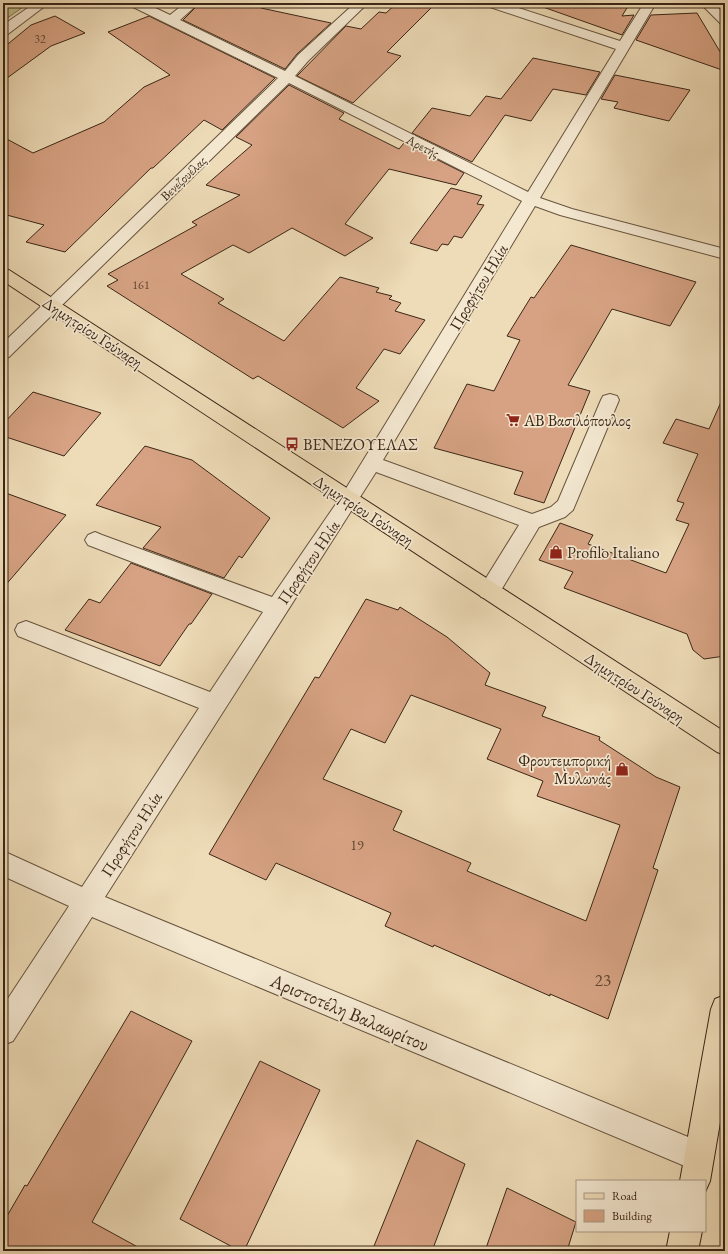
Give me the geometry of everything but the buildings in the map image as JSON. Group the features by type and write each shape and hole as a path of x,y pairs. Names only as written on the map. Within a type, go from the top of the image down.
{"main road":[{"name":"Δημητρίου Γούναρη","path":"3,274 725,745"},
{"path":"697,1169 725,1009"},
{"path":"682,1251 686,1232"}],"street":[{"path":"3,32 43,3"},
{"name":"Αρετής","path":"135,3 287,76 531,200 566,212 725,254"},
{"path":"172,20 193,3"},
{"name":"Βενεζουέλας","path":"3,354 287,76 303,58 362,3"},
{"path":"491,3 624,47"},
{"name":"Προφήτου Ηλία","path":"3,1031 277,608 349,500 650,3"},
{"path":"706,3 725,21"},
{"path":"489,591 532,522 558,512 566,505 610,400"},
{"path":"372,463 532,522"},
{"path":"95,540 277,608"},
{"path":"26,630 215,704"},
{"name":"Αριστοτέλη Βαλαωρίτου","path":"3,863 87,902 697,1169"}],"shaded area":[{"path":"3,3 29,3 3,21"}],"place":[{"name":"ΑΒ Βασιλόπουλος","path":"513,420"},
{"name":"ΒΕΝΕΖΟΥΕΛΑΣ","path":"292,444"},
{"name":"Profilo Italiano","path":"556,552"},
{"name":"Φρουτεμπορική Μυλωνάς","path":"622,769"}]}
